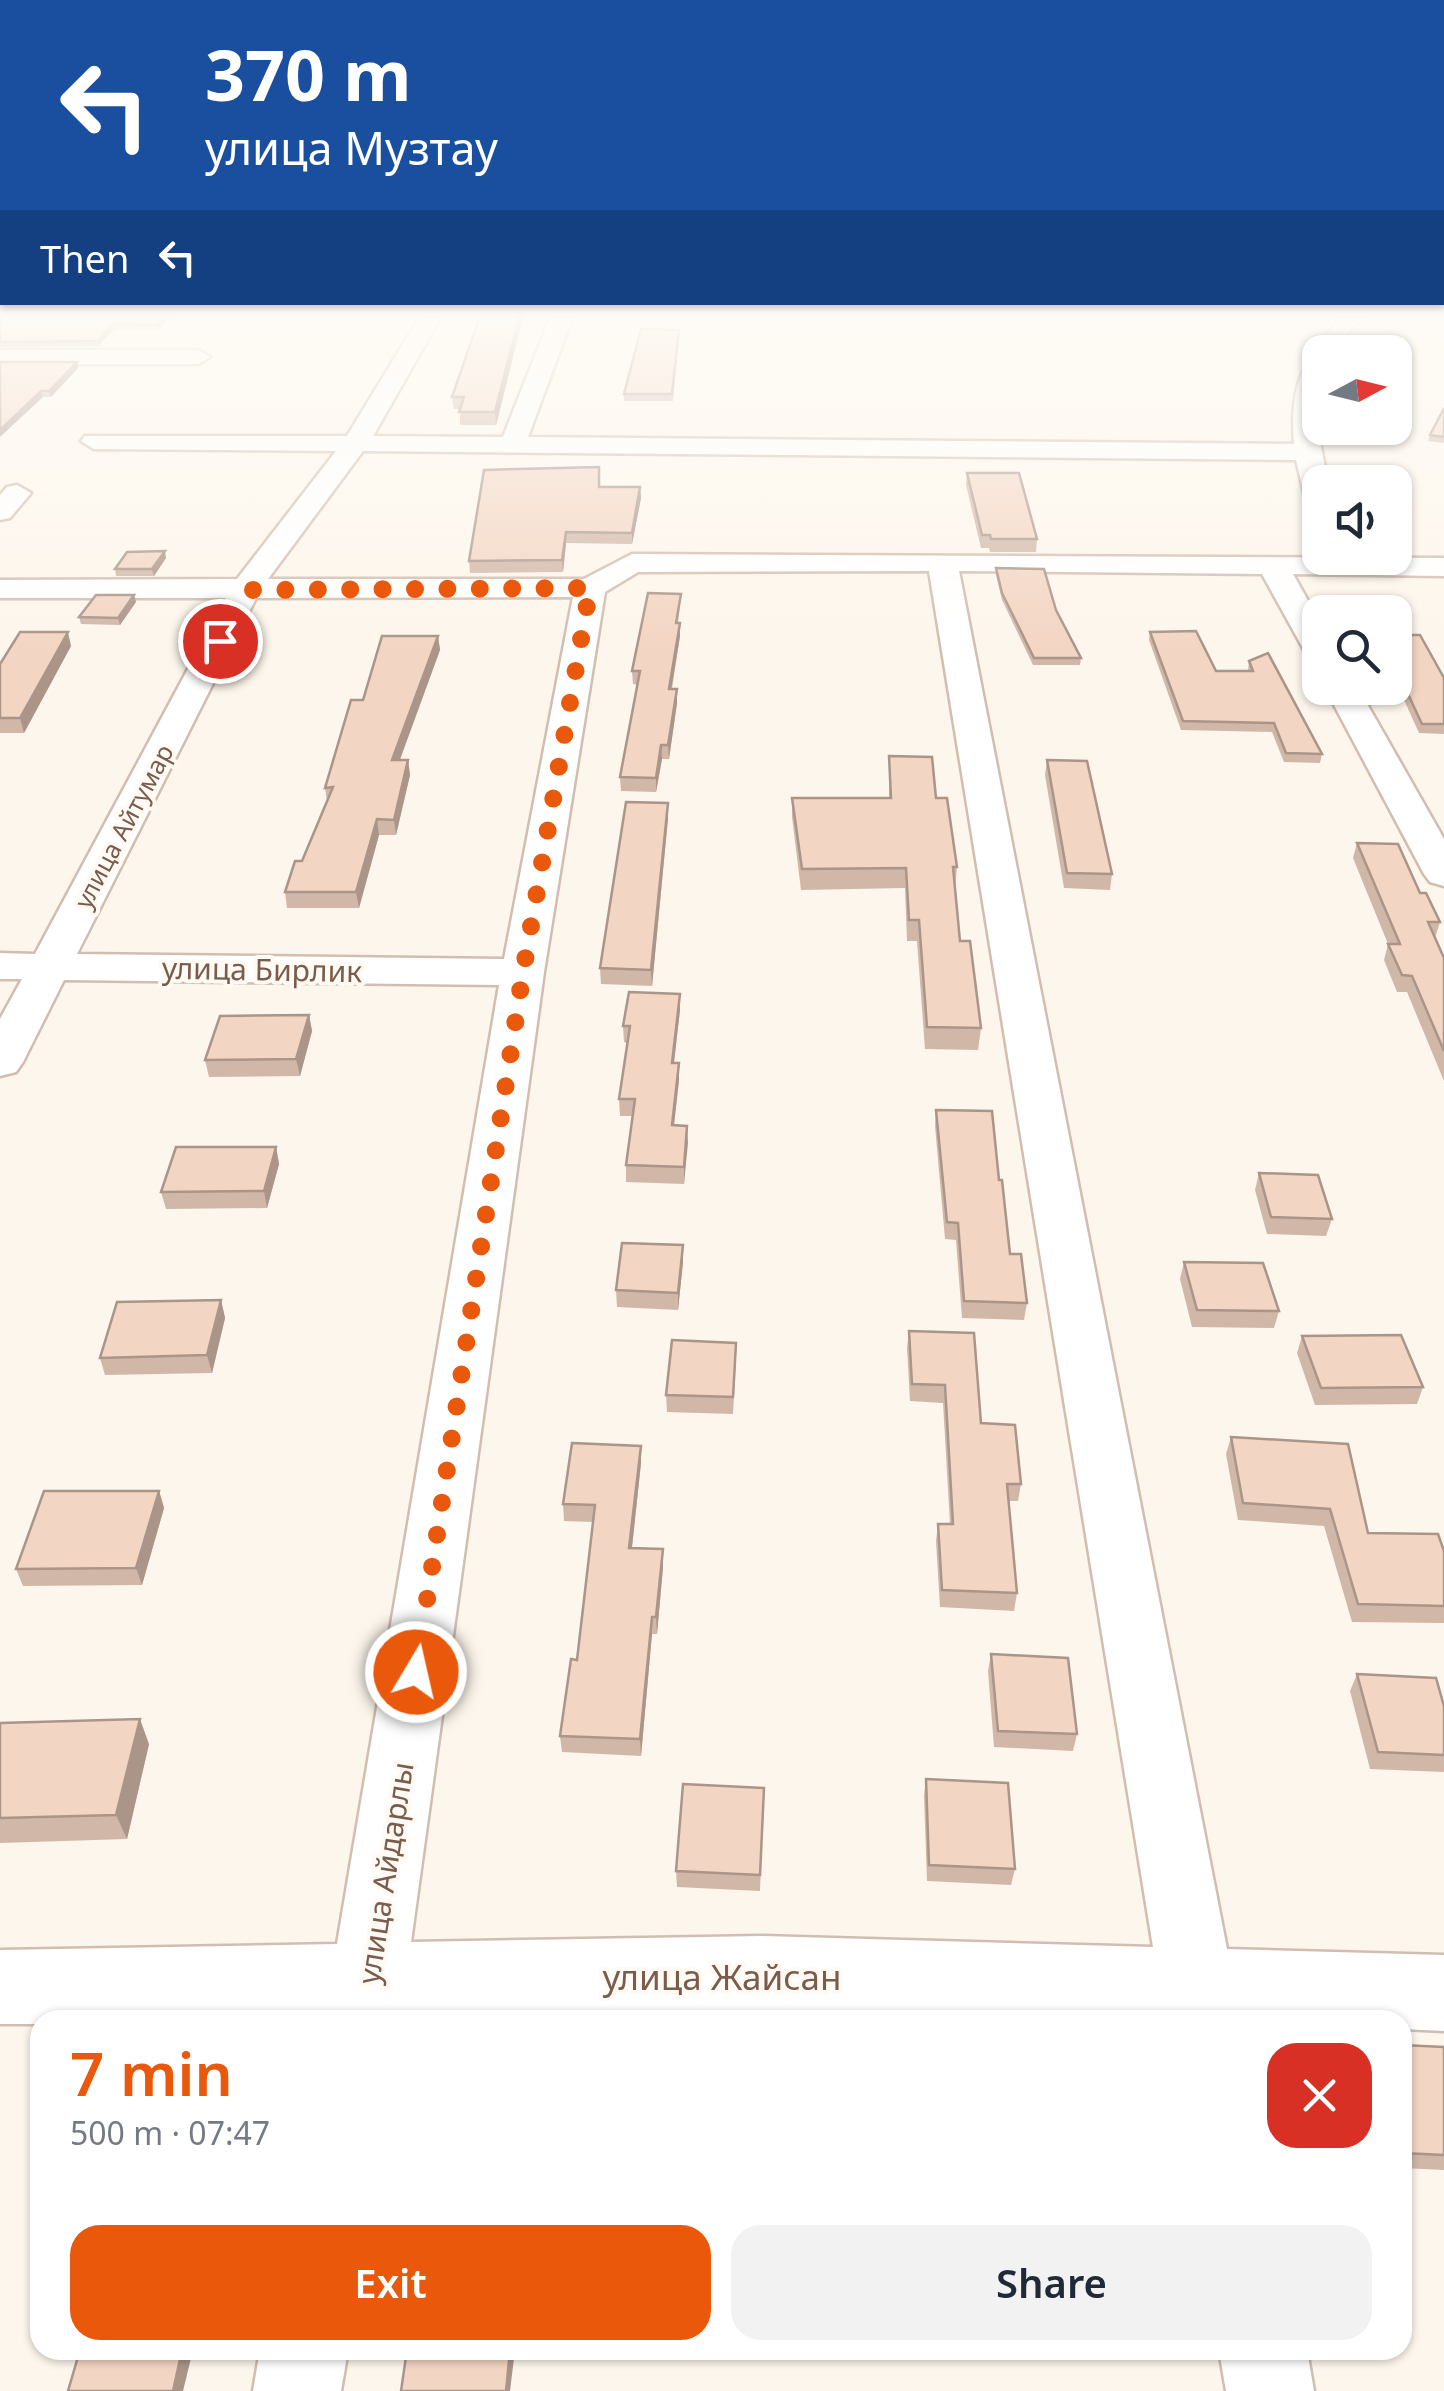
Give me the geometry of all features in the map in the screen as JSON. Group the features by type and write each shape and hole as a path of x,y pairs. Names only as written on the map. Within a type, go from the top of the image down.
{"street":[{"name":"улица Айтумар","path":"0,1062 245,590 366,425"},
{"path":"512,446 520,425"},
{"path":"94,441 1305,452"},
{"path":"1306,445 1309,465"},
{"path":"0,589 245,590 942,562 1302,565"},
{"path":"942,562 1200,2002"},
{"path":"1412,565 1444,567"},
{"path":"1274,568 1302,618"},
{"name":"улица Айдарлы","path":"365,2001 523,972 611,576"},
{"path":"1350,705 1444,874"},
{"name":"улица Бирлик","path":"0,966 523,972"},
{"name":"улица Жайсан","path":"0,1987 365,2001 762,1973 1200,2002 1444,1993"},
{"path":"297,2391 302,2360"},
{"path":"1265,2360 1270,2391"}],"building":[{"path":"1435,425 1444,425 1444,437 1430,435"},
{"path":"599,467 599,487 640,487 632,533 566,532 562,560 469,561 484,470"},
{"path":"967,473 1019,473 1037,539 991,539 990,535 982,535"},
{"path":"165,551 152,569 115,569 127,552"},
{"path":"996,568 1044,569 1056,610 1081,658 1034,658 1002,593"},
{"path":"648,593 681,594 669,689 677,689 668,745 661,745 656,778 620,777 640,671 632,671"},
{"path":"96,595 134,595 118,618 79,617"},
{"path":"1196,631 1216,671 1253,671 1249,661 1268,653 1322,754 1286,753 1274,723 1183,721 1150,632"},
{"path":"20,632 68,632 20,718 0,718 0,664"},
{"path":"1412,635 1420,635 1444,678 1444,724 1422,724 1412,703"},
{"path":"382,636 438,636 392,760 408,760 394,820 377,819 356,892 285,892 295,861 302,861 333,787 325,788 351,700 363,700"},
{"path":"889,756 932,757 936,798 947,798 957,867 953,867 960,941 970,941 981,1028 927,1027 919,920 909,920 906,868 802,869 792,798 891,798"},
{"path":"1047,760 1087,761 1112,874 1067,873"},
{"path":"626,802 668,803 651,970 600,968"},
{"path":"1357,843 1398,844 1420,893 1426,893 1440,922 1428,922 1444,958 1444,1051 1412,976 1402,975 1388,944 1400,944"},
{"path":"629,992 680,994 672,1063 679,1063 672,1125 687,1126 684,1167 626,1165 635,1099 619,1099 630,1026 623,1026"},
{"path":"309,1015 296,1059 205,1060 220,1016"},
{"path":"936,1110 992,1111 1010,1254 1021,1254 1027,1303 964,1301 958,1223 947,1222"},
{"path":"176,1147 276,1147 264,1191 161,1192"},
{"path":"1259,1173 1318,1175 1332,1219 1271,1217"},
{"path":"622,1243 683,1245 678,1293 616,1290"},
{"path":"1184,1262 1263,1263 1279,1311 1197,1310"},
{"path":"221,1300 207,1355 100,1358 117,1302"},
{"path":"909,1331 974,1333 981,1423 1015,1425 1021,1484 1007,1484 1017,1593 942,1590 938,1524 953,1524 945,1385 912,1384"},
{"path":"1401,1335 1423,1387 1321,1388 1302,1336"},
{"path":"672,1340 736,1343 733,1397 666,1395"},
{"path":"1231,1437 1348,1444 1368,1533 1438,1534 1444,1551 1444,1606 1358,1604 1330,1509 1243,1503"},
{"path":"572,1443 641,1446 629,1548 663,1549 640,1739 560,1736 571,1659 577,1660 595,1505 563,1504"},
{"path":"44,1491 159,1491 136,1568 16,1569"},
{"path":"991,1654 1068,1658 1077,1734 998,1731"},
{"path":"1357,1674 1436,1678 1444,1706 1444,1755 1378,1752"},
{"path":"140,1719 116,1815 0,1818 0,1723"},
{"path":"926,1779 1008,1783 1015,1869 929,1865"},
{"path":"683,1784 764,1788 760,1875 676,1871"},
{"path":"1412,2045 1444,2047 1444,2155 1412,2153"},
{"path":"77,2360 180,2360 173,2391 68,2391"},
{"path":"406,2360 509,2360 506,2391 401,2391"}],"route":[{"path":"220,641 245,590 590,588 523,972 416,1672"}]}
